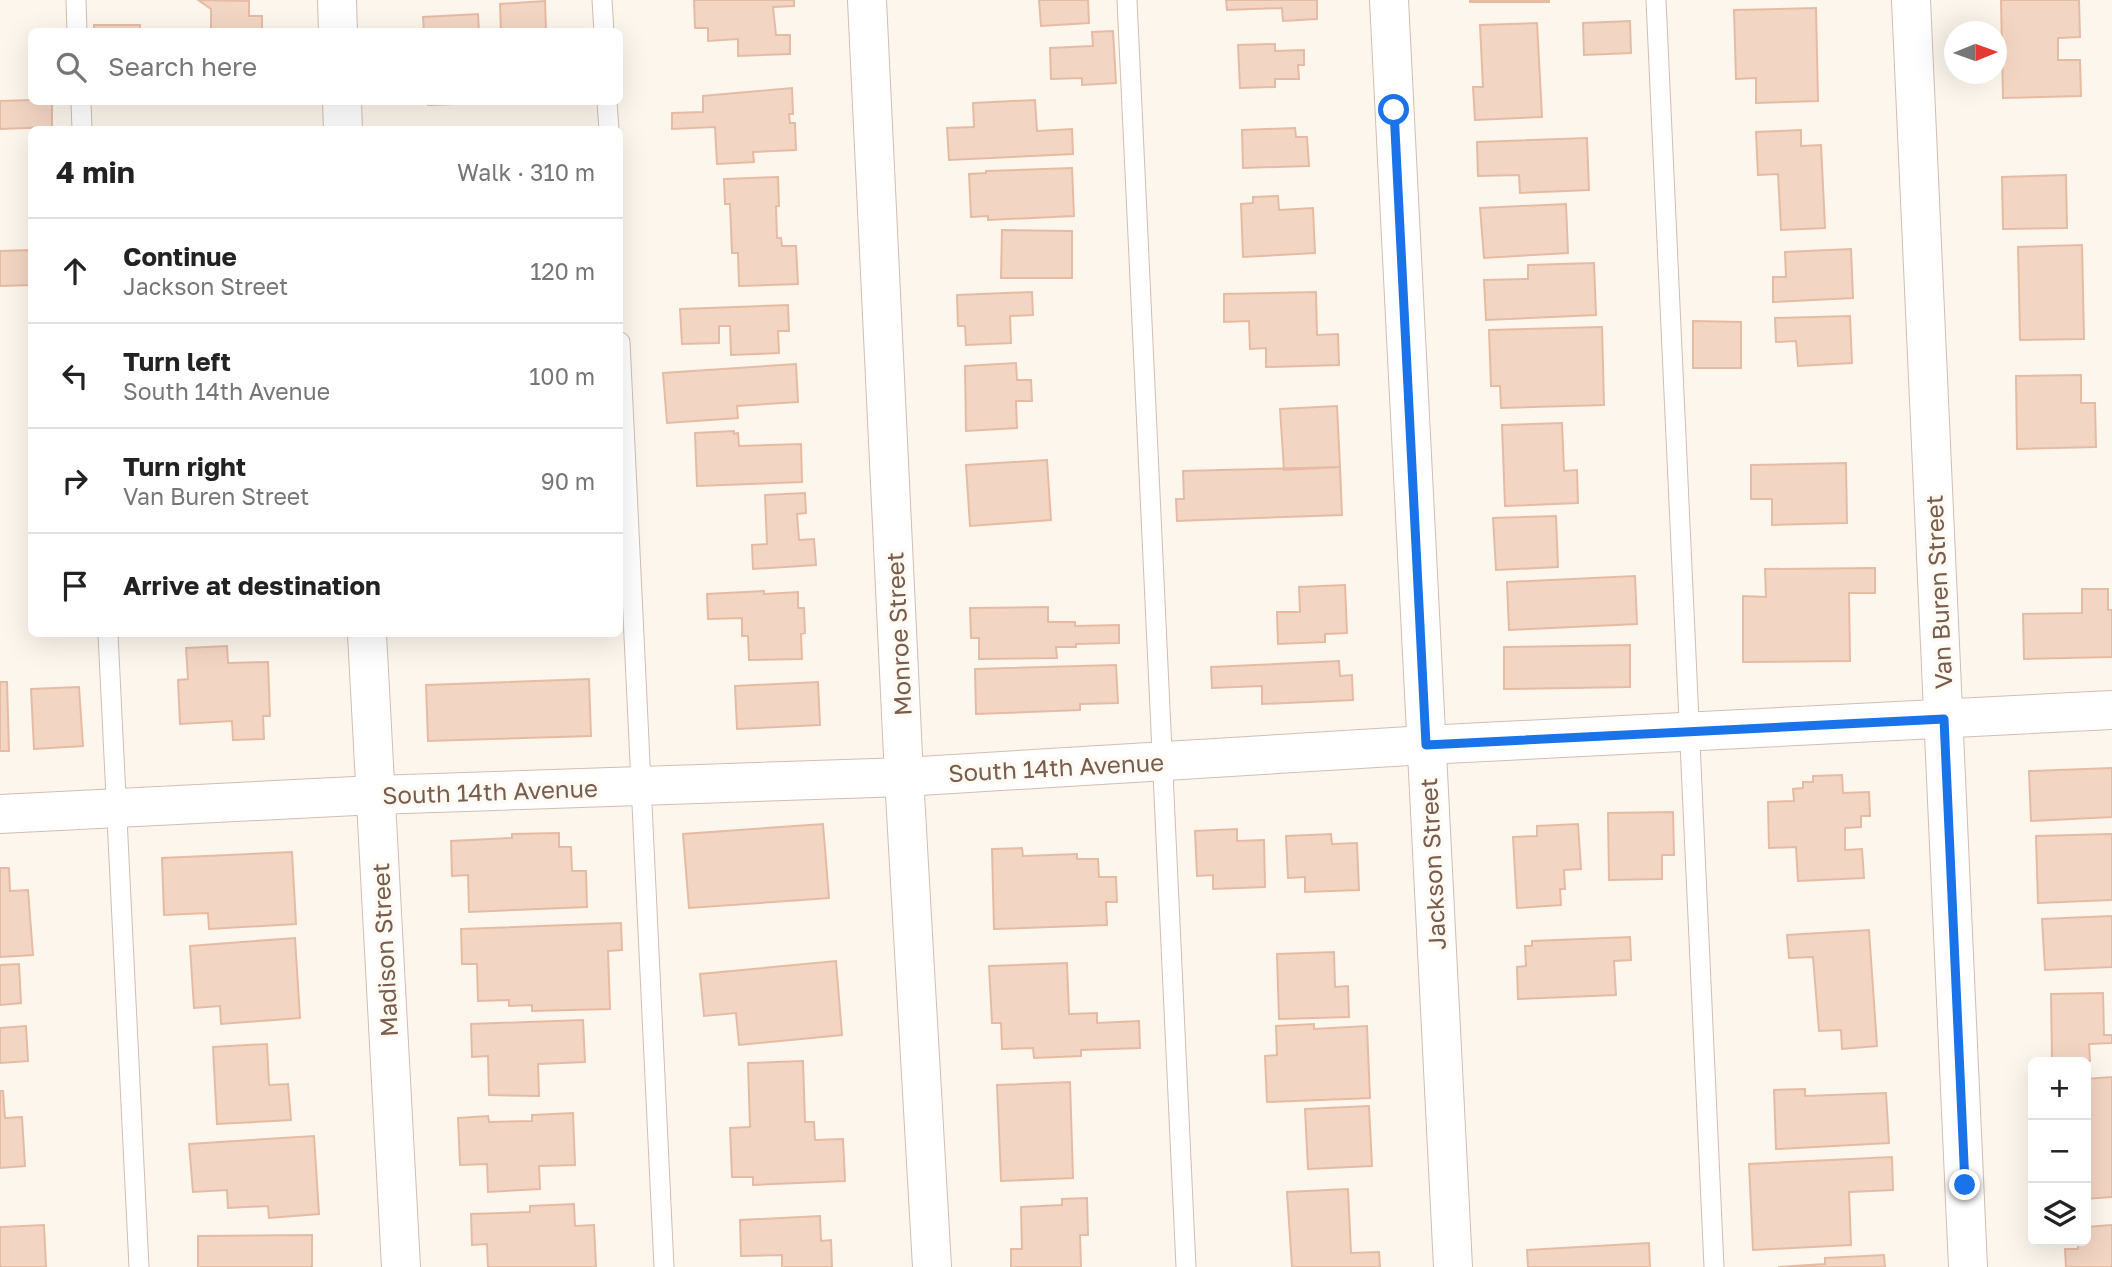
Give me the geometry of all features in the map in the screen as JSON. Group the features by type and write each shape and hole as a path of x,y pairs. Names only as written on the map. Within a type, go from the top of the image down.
{"street":[{"path":"337,0 338,28"},
{"name":"Monroe Street","path":"867,0 904,777 932,1267"},
{"name":"Jackson Street","path":"1389,0 1453,1267"},
{"name":"Van Buren Street","path":"1910,0 1968,1267"},
{"path":"342,105 343,126"},
{"name":"Madison Street","path":"367,637 401,1267"},
{"name":"South 14th Avenue","path":"0,814 375,795 904,777 1426,745 2112,710"}],"lane":[{"path":"76,0 77,28"},
{"path":"602,0 604,28"},
{"path":"1127,0 1186,1267"},
{"path":"1656,0 1714,1267"},
{"path":"81,105 82,126"},
{"path":"607,105 609,126"},
{"path":"623,403 664,1267"},
{"path":"108,637 139,1267"}],"building":[{"path":"198,0 249,1 249,16 262,16 262,28 211,28 211,9"},
{"path":"694,0 794,0 794,6 773,7 776,35 790,35 790,54 738,56 738,39 708,41 708,28 695,28"},
{"path":"1039,0 1088,0 1089,23 1041,26"},
{"path":"1226,0 1317,0 1317,19 1283,21 1282,8 1227,10"},
{"path":"1549,0 1549,2 1470,2"},
{"path":"2001,0 2079,0 2080,37 2058,38 2058,60 2080,60 2081,96 2003,98 2003,84 2007,84 2007,21 2001,21"},
{"path":"545,1 546,28 501,28 500,4"},
{"path":"1816,8 1818,101 1756,103 1756,78 1736,79 1734,10"},
{"path":"478,14 479,28 424,28 423,17"},
{"path":"1630,21 1631,53 1584,55 1583,23"},
{"path":"1537,23 1542,117 1475,120 1473,87 1483,87 1480,25"},
{"path":"94,25 140,25 140,28 94,28"},
{"path":"1113,31 1116,83 1082,85 1082,78 1051,79 1050,48 1093,46 1092,32"},
{"path":"1275,44 1275,51 1304,50 1304,65 1298,65 1299,79 1275,79 1275,87 1240,88 1238,45"},
{"path":"792,88 793,114 789,114 790,123 795,123 796,150 753,152 754,162 717,164 715,127 672,129 672,113 703,112 703,96"},
{"path":"28,100 28,105 52,105 52,126 0,129 0,101"},
{"path":"1035,100 1037,131 1072,129 1073,154 949,160 947,128 974,127 973,103"},
{"path":"1295,128 1296,137 1307,137 1309,166 1243,168 1242,130"},
{"path":"1801,130 1801,146 1821,145 1825,228 1781,230 1778,174 1758,175 1756,132"},
{"path":"1587,138 1589,190 1520,193 1519,175 1478,176 1477,142"},
{"path":"1072,168 1074,216 988,220 988,216 971,217 969,174"},
{"path":"2066,175 2067,228 2003,229 2002,177"},
{"path":"778,177 777,238 781,238 782,246 796,246 798,284 739,286 738,253 732,253 730,204 725,204 724,179"},
{"path":"1278,196 1279,210 1313,208 1315,253 1243,257 1241,204 1253,203 1253,197"},
{"path":"1566,204 1568,253 1484,258 1480,208"},
{"path":"1002,230 1072,231 1072,278 1001,278"},
{"path":"2082,245 2084,339 2020,340 2018,247"},
{"path":"1851,249 1853,298 1773,302 1773,277 1786,277 1785,252"},
{"path":"28,250 28,285 0,286 0,251"},
{"path":"1594,263 1596,315 1486,320 1484,280 1528,279 1528,265"},
{"path":"1032,292 1033,315 1010,316 1011,343 966,345 965,326 958,326 957,295"},
{"path":"1316,292 1317,335 1338,334 1339,365 1266,367 1266,348 1250,349 1249,321 1224,322 1224,294"},
{"path":"788,305 789,331 778,331 779,353 731,355 730,326 719,326 719,343 682,344 680,309"},
{"path":"1850,316 1852,363 1798,366 1796,341 1776,342 1775,318"},
{"path":"1693,321 1741,322 1741,368 1693,368"},
{"path":"1602,327 1604,405 1501,408 1500,386 1491,386 1489,330"},
{"path":"1016,363 1017,380 1031,380 1032,401 1016,401 1017,428 966,431 965,366"},
{"path":"796,364 798,402 737,406 738,418 667,423 663,373"},
{"path":"2081,375 2081,403 2095,403 2096,447 2017,449 2016,376"},
{"path":"1337,406 1340,467 1284,470 1280,409"},
{"path":"1562,423 1564,471 1577,470 1578,503 1505,506 1502,425"},
{"path":"734,431 734,434 738,433 739,446 801,444 802,482 697,486 695,433"},
{"path":"1047,460 1051,520 970,526 966,465"},
{"path":"1846,463 1847,523 1772,525 1772,499 1751,499 1751,465"},
{"path":"1340,467 1342,515 1177,521 1176,499 1184,499 1183,471"},
{"path":"805,493 806,513 797,514 799,540 814,539 816,565 753,569 752,545 767,544 765,495"},
{"path":"1556,516 1558,567 1496,570 1493,518"},
{"path":"1875,568 1875,593 1849,593 1850,661 1743,662 1743,596 1766,597 1765,569"},
{"path":"1635,576 1637,624 1509,630 1507,582"},
{"path":"1345,585 1347,633 1325,634 1325,642 1278,644 1277,612 1300,612 1299,587"},
{"path":"2082,589 2108,589 2108,610 2112,610 2112,657 2024,659 2023,614 2082,613"},
{"path":"764,591 764,594 798,592 798,608 804,608 802,659 749,660 748,636 742,636 742,618 708,619 707,594"},
{"path":"1048,607 1048,622 1075,622 1075,626 1119,625 1119,643 1056,647 1057,658 979,659 979,638 971,638 970,608"},
{"path":"1630,645 1630,687 1504,689 1504,647"},
{"path":"227,646 228,663 268,662 270,716 263,716 264,739 233,740 232,721 180,724 178,680 188,679 186,648"},
{"path":"1339,661 1340,676 1352,675 1353,700 1262,704 1262,686 1212,688 1211,667"},
{"path":"1116,665 1118,703 1080,704 1080,710 976,714 975,669"},
{"path":"589,679 591,736 428,741 426,685"},
{"path":"0,682 7,682 9,751 0,751"},
{"path":"818,682 820,725 737,729 735,686"},
{"path":"79,687 83,746 34,749 31,689"},
{"path":"2112,768 2112,817 2031,821 2029,771"},
{"path":"1842,775 1843,793 1869,792 1870,816 1861,816 1861,827 1845,828 1845,850 1862,849 1864,878 1798,881 1796,847 1769,848 1768,802 1794,801 1793,789 1803,788 1803,782 1813,782 1813,776"},
{"path":"1673,812 1674,855 1662,855 1662,879 1609,880 1608,813"},
{"path":"823,824 829,898 689,908 683,834"},
{"path":"1578,824 1581,869 1564,870 1565,889 1560,889 1561,905 1517,908 1513,837 1537,836 1537,826"},
{"path":"1237,829 1237,841 1264,840 1265,887 1213,889 1213,875 1197,876 1195,831"},
{"path":"559,833 559,847 571,847 572,871 586,871 587,907 469,912 468,875 452,876 451,841 512,838 512,834"},
{"path":"1331,834 1332,844 1357,843 1359,890 1305,892 1305,877 1288,878 1286,836"},
{"path":"2112,834 2112,900 2038,903 2036,836"},
{"path":"1022,848 1023,856 1077,854 1077,859 1098,859 1099,877 1116,877 1117,902 1106,902 1107,925 994,929 992,849"},
{"path":"292,852 296,924 209,929 208,913 164,915 162,858"},
{"path":"0,868 9,868 10,891 28,890 33,955 0,957"},
{"path":"2112,916 2112,967 2045,970 2042,919"},
{"path":"621,923 622,950 608,951 610,1009 532,1011 532,1005 509,1006 509,1000 478,1001 477,964 462,964 461,929"},
{"path":"1869,930 1877,1046 1842,1049 1841,1030 1819,1031 1813,957 1789,958 1787,935"},
{"path":"1630,937 1631,960 1614,961 1616,995 1518,999 1517,967 1526,966 1525,946 1532,946 1532,941"},
{"path":"295,938 300,1018 221,1024 220,1006 194,1008 190,946"},
{"path":"1334,952 1335,987 1348,986 1349,1017 1279,1019 1277,954"},
{"path":"836,961 842,1035 739,1045 736,1013 704,1016 700,974"},
{"path":"1067,963 1069,1014 1097,1013 1097,1023 1139,1021 1140,1048 1081,1050 1081,1056 1034,1058 1033,1048 1002,1049 1001,1023 992,1023 989,966"},
{"path":"19,964 21,1003 0,1005 0,965"},
{"path":"2103,993 2104,1035 2112,1035 2112,1043 2089,1044 2090,1057 2052,1057 2051,994"},
{"path":"583,1020 585,1062 538,1064 539,1096 489,1095 488,1056 472,1057 471,1024"},
{"path":"1314,1024 1314,1029 1367,1026 1370,1098 1267,1102 1265,1056 1277,1055 1276,1026"},
{"path":"26,1026 28,1061 0,1063 0,1028"},
{"path":"267,1044 269,1085 288,1084 291,1120 217,1124 213,1047"},
{"path":"803,1061 805,1122 814,1122 815,1140 843,1139 845,1181 753,1185 753,1177 732,1177 730,1128 750,1127 748,1063"},
{"path":"2112,1077 2112,1197 2091,1199 2091,1079"},
{"path":"1070,1082 1073,1178 1001,1181 997,1085"},
{"path":"1805,1089 1805,1096 1886,1093 1889,1143 1776,1149 1774,1090"},
{"path":"0,1091 3,1091 5,1118 22,1117 25,1166 0,1168"},
{"path":"1369,1106 1372,1166 1308,1169 1305,1109"},
{"path":"573,1113 575,1165 539,1166 540,1189 488,1192 487,1164 460,1165 458,1118 488,1116 489,1122 532,1121 532,1115"},
{"path":"314,1136 319,1214 269,1218 268,1206 228,1208 227,1190 193,1192 189,1144"},
{"path":"1892,1157 1893,1190 1849,1192 1851,1245 1753,1250 1749,1164"},
{"path":"1348,1189 1351,1253 1379,1252 1380,1267 1292,1267 1287,1192"},
{"path":"1087,1198 1088,1235 1080,1235 1081,1267 1011,1267 1011,1249 1022,1249 1021,1207 1062,1205 1062,1199"},
{"path":"574,1204 575,1226 594,1225 596,1267 488,1267 487,1244 472,1245 471,1214 530,1212 530,1206"},
{"path":"820,1216 821,1241 831,1240 832,1267 782,1267 782,1255 741,1256 740,1220"},
{"path":"44,1225 46,1267 0,1267 0,1227"},
{"path":"2112,1225 2112,1267 2066,1267 2065,1249 2091,1246 2091,1227"},
{"path":"312,1235 312,1267 198,1267 198,1236"},
{"path":"1649,1243 1650,1267 1528,1267 1527,1250"},
{"path":"1884,1255 1885,1267 1778,1267 1825,1264 1825,1258"}],"route":[{"path":"1394,110 1426,745 1944,719 1965,1185"}]}
